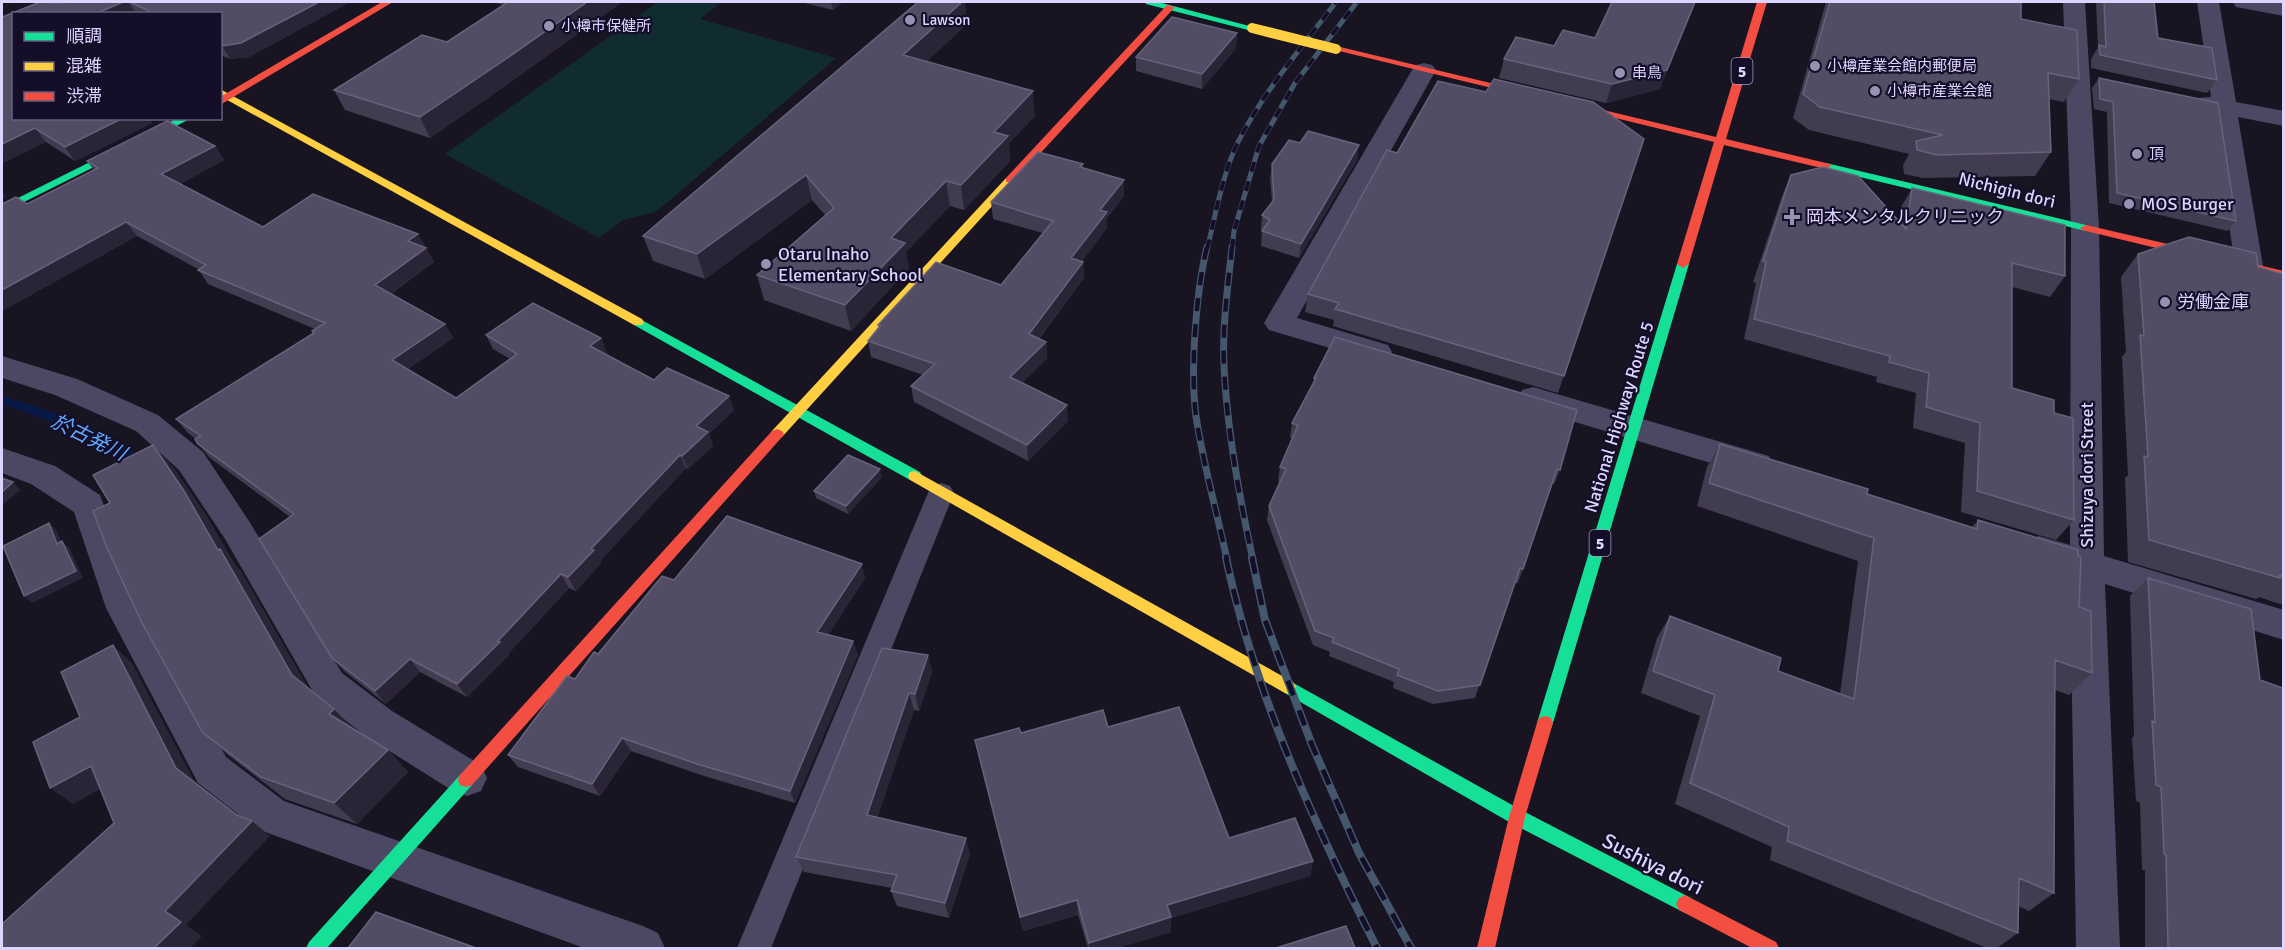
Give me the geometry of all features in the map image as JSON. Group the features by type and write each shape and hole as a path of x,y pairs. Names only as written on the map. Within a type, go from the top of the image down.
{"main road":[{"path":"56,2 74,12"},
{"path":"224,97 388,2"},
{"name":"Nichigin dori","path":"1148,2 1172,4 1252,28 1336,49 2283,274"},
{"name":"National Highway Route 5","path":"1486,948 1516,817 1762,2"},
{"path":"315,948 396,861 467,778 798,410 1172,4"},
{"name":"Sushiya dori","path":"224,97 798,410 1516,817 1770,948"},
{"path":"2,210 183,120"}],"street":[{"name":"Shizuya dori Street","path":"2074,2 2089,77 2085,227 2087,564 2098,948"},
{"path":"2208,2 2249,266"},
{"path":"2244,2 2283,9"},
{"path":"1405,360 1279,323 1424,70"},
{"path":"2179,97 2283,119"},
{"path":"2,367 66,387 147,423 191,460 237,530 329,685 378,723 467,778"},
{"path":"1508,391 1782,473"},
{"path":"2,460 43,476 88,504 124,608 212,770 271,816 643,948"},
{"path":"2008,541 2283,625"}],"lane":[{"path":"754,948 776,901 941,493"}],"green space":[{"path":"658,2 722,2 700,19 836,58 656,212 623,220 599,238 445,154"}],"building":[{"path":"40,2 123,2 100,12 15,12"},
{"path":"130,2 319,2 241,43 222,46 222,12 151,12"},
{"path":"508,2 587,2 420,117 334,90 422,35 447,42"},
{"path":"918,2 962,2 903,55 1033,91 994,132 1008,136 961,185 946,181 891,238 905,243 845,305 757,275 834,208 806,175 697,254 643,236"},
{"path":"1612,2 1695,2 1667,70 1612,84 1504,59 1516,37 1554,46 1563,30 1595,38"},
{"path":"1830,2 2021,2 2021,19 2077,30 2079,79 2048,73 2051,152 1937,155 1917,150 1916,141 1943,135 1820,107 1803,94"},
{"path":"2104,2 2154,2 2158,38 2212,48 2217,80 2100,55 2099,45 2106,47"},
{"path":"12,13 12,120 119,120 65,147 35,128 2,144 2,17"},
{"path":"1172,17 1237,33 1202,74 1136,57"},
{"path":"2099,78 2218,103 2236,221 2117,193 2113,102 2100,99"},
{"path":"1494,79 1593,102 1644,139 1564,376 1335,309 1339,303 1308,294 1387,150 1397,153 1438,81 1486,92"},
{"path":"167,121 215,146 161,174 263,227 313,194 418,234 408,241 426,248 375,285 445,324 392,360 456,398 517,354 486,335 533,303 601,338 590,346 654,380 667,368 729,396 696,426 708,432 682,456 680,455 591,549 594,550 568,577 561,574 498,641 500,642 457,684 410,659 375,691 332,658 259,539 294,514 198,444 195,439 201,436 176,419 314,333 312,331 325,323 198,270 206,265 126,222 2,290 2,204 16,197 27,204 98,168 87,161"},
{"path":"1308,131 1359,145 1301,244 1262,231 1270,220 1262,215 1274,200 1272,164 1289,140 1300,143"},
{"path":"1038,152 1083,164 1080,167 1124,180 1100,210 1107,212 1071,258 1083,262 1029,334 1046,342 1010,377 1067,405 1027,445 911,386 935,364 868,341 880,326 878,325 936,262 1001,285 1053,221 991,202"},
{"path":"1823,167 1858,176 1906,229 1912,188 2065,225 2065,276 2012,263 2012,388 2054,400 2054,413 2073,418 2074,520 1977,491 1980,423 1926,407 1929,373 1889,362 1890,356 1754,319 1766,262 1763,261 1791,175"},
{"path":"2189,237 2256,253 2258,267 2283,274 2283,576 2280,575 2280,578 2149,540 2144,456 2148,457 2140,335 2144,336 2138,254"},
{"path":"1335,337 1577,410 1560,470 1557,469 1523,569 1520,568 1480,685 1438,691 1397,675 1399,669 1332,642 1334,638 1315,631 1269,506 1286,469 1280,467 1298,425 1292,423"},
{"path":"1720,444 1868,489 1867,494 1977,529 1978,520 2078,550 2078,556 2081,557 2079,607 2091,611 2092,673 2055,660 2054,893 2019,878 2018,933 1787,841 1789,827 1690,783 1715,695 1653,671 1670,616 1781,658 1778,671 1854,699 1874,538 1709,483"},
{"path":"153,445 184,491 218,550 220,549 292,675 334,709 329,714 388,750 334,803 261,777 203,733 141,621 107,548 93,511 110,503 93,475"},
{"path":"848,455 880,469 846,506 814,491"},
{"path":"2,478 13,482 2,492"},
{"path":"727,516 862,564 817,632 853,641 790,791 697,764 622,738 592,784 508,755 567,676 575,679 594,652 598,654 662,576 674,580"},
{"path":"49,523 57,544 62,541 76,571 24,596 3,546"},
{"path":"2148,578 2251,609 2260,680 2283,688 2283,948 2168,948 2166,855 2164,854 2161,787 2156,785 2152,721 2155,722"},
{"path":"113,645 176,768 237,815 252,821 165,911 181,922 154,948 2,948 2,924 114,823 91,766 50,788 33,742 80,717 61,672"},
{"path":"882,648 928,655 915,694 909,693 867,815 966,838 945,903 891,891 897,875 796,857"},
{"path":"1179,707 1229,838 1295,818 1313,861 1167,905 1171,917 1089,943 1077,900 1020,917 975,740 1019,728 1021,733 1103,710 1108,727"},
{"path":"376,912 476,948 348,948"},
{"path":"1346,926 1355,948 1276,948"}],"waterway":[{"name":"於古発川","path":"2,400 94,435 112,444 142,468"}],"railway":[{"path":"1207,249 1224,181 1238,142 1271,87 1336,2"},
{"path":"1232,249 1234,231 1259,146 1295,83 1357,2"},
{"path":"1207,247 1195,331 1194,398 1202,452 1227,560"},
{"path":"1232,247 1226,306 1224,366 1234,463 1253,560"},
{"path":"1226,558 1253,659 1289,758 1331,854 1377,948"},
{"path":"1252,558 1265,620 1312,745 1359,853 1411,948"}],"traffic: fast":[{"path":"1149,2 1252,28"},
{"path":"2,210 183,120"},
{"path":"1826,166 2086,228"},
{"path":"1545,723 1683,264"},
{"path":"638,322 915,476"},
{"path":"1288,687 1517,817 1685,904"},
{"path":"315,948 466,780"}],"traffic: slow":[{"path":"56,2 74,12"},
{"path":"1252,28 1336,49"},
{"path":"222,93 638,322"},
{"path":"777,434 1010,180"},
{"path":"915,476 1288,687"}],"traffic: jam":[{"path":"222,101 388,2"},
{"path":"1683,264 1762,2"},
{"path":"1010,180 1170,7"},
{"path":"1336,49 1826,166"},
{"path":"2086,228 2284,275"},
{"path":"466,780 777,434"},
{"path":"1486,948 1517,817 1545,723"},
{"path":"1685,904 1770,948"}],"place":[{"name":"Lawson","path":"910,20"},
{"name":"小樽市保健所","path":"549,26"},
{"name":"小樽産業会館内郵便局","path":"1815,66"},
{"name":"串鳥","path":"1620,73"},
{"name":"小樽市産業会館","path":"1875,91"},
{"name":"頂","path":"2137,154"},
{"name":"MOS Burger","path":"2129,204"},
{"name":"岡本メンタルクリニック","path":"1792,217"},
{"name":"Otaru Inaho Elementary School","path":"766,264"},
{"name":"労働金庫","path":"2165,302"}]}
